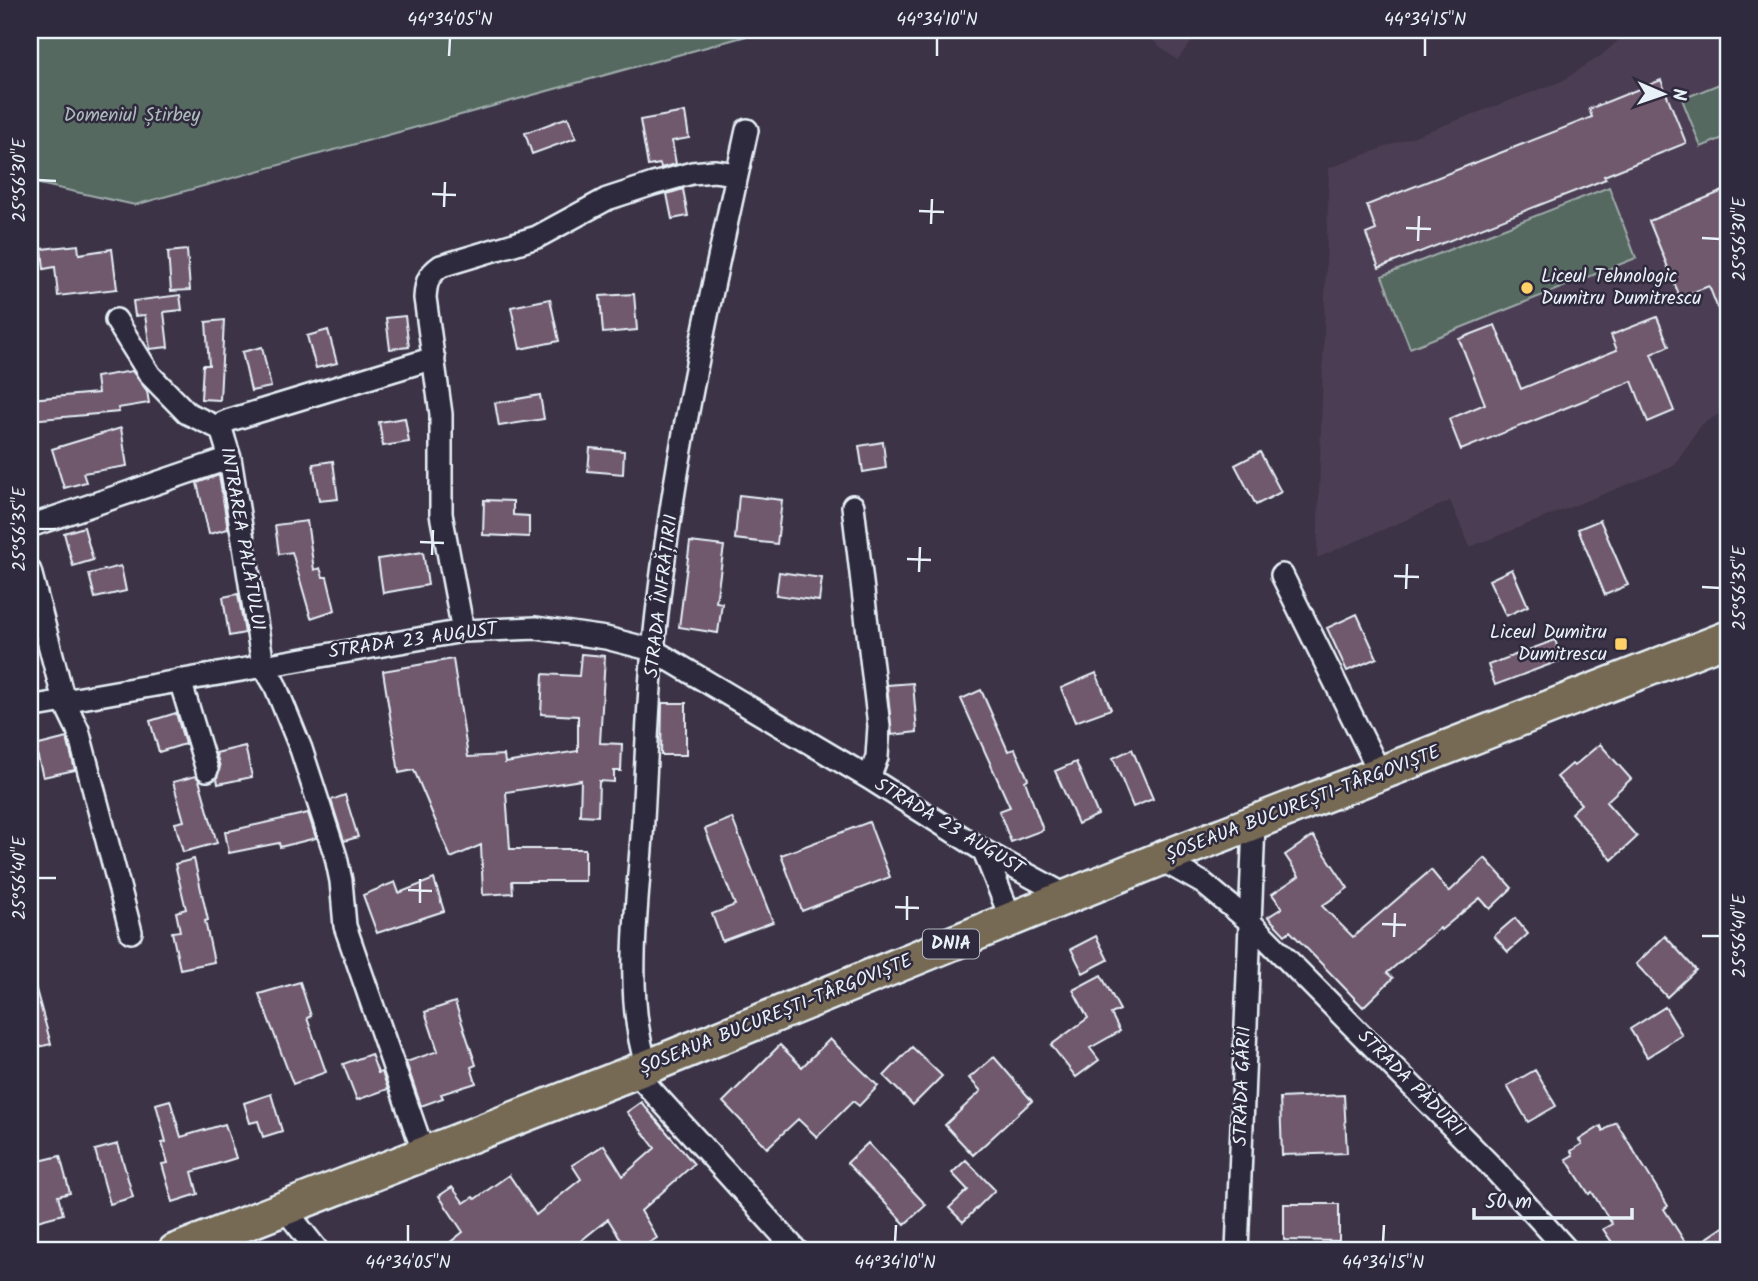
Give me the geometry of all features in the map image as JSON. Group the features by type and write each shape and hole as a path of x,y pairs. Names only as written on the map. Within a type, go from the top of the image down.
{"main road":[{"name":"ȘOSEAUA BUCUREȘTI-TÂRGOVIȘTE","path":"175,1251 641,1070 1160,859 1728,638"}],"street":[{"name":"STRADA ÎNFRĂȚIRII","path":"747,130 715,272 687,416 653,650 636,934 635,1021 641,1070 797,1251"},
{"path":"463,631 441,514 441,414 425,298 426,283 431,273 441,266 537,237 607,199 653,184 692,173 713,171 737,174"},
{"path":"116,320 150,375 187,413 221,429"},
{"name":"INTRAREA PALATULUI","path":"424,1154 345,926 336,857 301,749 275,685 263,665 230,458 221,429 223,424 230,420 434,358"},
{"path":"30,526 230,458"},
{"path":"853,506 879,726 877,757 869,778"},
{"path":"30,571 64,701 78,730 131,932"},
{"path":"1282,575 1381,775"},
{"name":"STRADA 23 AUGUST","path":"30,707 463,631 536,628 606,638 653,650 869,778 984,851 1067,897"},
{"path":"180,680 207,770"},
{"name":"STRADA GĂRII","path":"1237,1251 1254,824"},
{"path":"984,851 1011,919"},
{"name":"STRADA PĂDURII","path":"1160,859 1203,883 1249,921 1492,1167 1568,1251"},
{"path":"285,1209 318,1251"}],"shaded area":[{"path":"1140,30 1201,30 1177,60"},
{"name":"Liceul Tehnologic Dumitru Dumitrescu","path":"1630,30 1728,30 1728,409 1702,424 1674,466 1470,547 1450,501 1317,558 1329,168 1562,81 1602,55"}],"green space":[{"name":"Domeniul Știrbey","path":"30,30 768,30 135,205 30,182"},
{"path":"1727,81 1728,136 1701,147 1682,99"},
{"path":"1609,187 1636,258 1410,348 1382,276"}],"building":[{"path":"1661,80 1686,143 1604,176 1606,179 1379,268 1366,234 1376,230 1367,205 1592,117 1589,109"},
{"path":"685,112 689,138 672,141 676,164 661,168 660,164 648,166 640,120"},
{"path":"568,117 576,138 532,154 525,133"},
{"path":"683,189 688,216 672,219 667,194"},
{"path":"1728,189 1727,332 1709,286 1680,297 1649,221"},
{"path":"78,245 79,254 112,249 117,289 58,296 55,267 44,269 42,249"},
{"path":"187,250 190,290 171,291 168,252"},
{"path":"634,294 637,330 603,333 600,296"},
{"path":"180,295 182,310 164,312 168,347 150,349 145,315 135,316 133,301"},
{"path":"550,299 559,341 520,349 511,307"},
{"path":"405,316 409,347 390,349 386,318"},
{"path":"1657,317 1669,346 1651,354 1674,411 1648,422 1632,381 1461,450 1449,419 1485,404 1459,339 1495,325 1521,389 1617,350 1611,335"},
{"path":"224,320 220,400 201,399 203,365 209,365 206,322"},
{"path":"328,330 337,363 316,368 307,336"},
{"path":"262,347 271,387 251,391 242,352"},
{"path":"132,371 147,391 149,403 118,408 119,412 30,420 30,399 98,393 96,377"},
{"path":"540,395 544,419 499,426 495,403"},
{"path":"405,418 409,442 383,446 379,422"},
{"path":"121,428 127,466 83,473 86,482 64,488 52,449"},
{"path":"883,442 886,468 863,472 859,446"},
{"path":"590,448 624,451 623,474 588,471"},
{"path":"1260,452 1281,492 1256,505 1235,465"},
{"path":"333,461 338,499 319,501 313,464"},
{"path":"219,475 228,529 209,534 197,483"},
{"path":"739,495 782,500 777,544 735,539"},
{"path":"484,500 513,501 513,515 529,516 529,537 483,535"},
{"path":"1600,520 1628,585 1605,595 1578,529"},
{"path":"307,521 314,570 320,568 323,577 327,577 335,610 311,618 292,552 279,554 275,525"},
{"path":"84,527 93,560 73,566 64,533"},
{"path":"690,542 724,546 716,602 722,603 718,633 679,627"},
{"path":"423,552 428,585 383,593 378,559"},
{"path":"121,566 126,591 95,598 89,574"},
{"path":"1512,569 1528,606 1506,616 1489,580"},
{"path":"779,572 822,578 819,601 776,595"},
{"path":"238,594 245,633 229,636 223,597"},
{"path":"1357,614 1377,658 1347,671 1327,628"},
{"path":"1555,640 1562,660 1495,685 1488,665"},
{"path":"581,654 605,656 600,743 622,744 621,771 614,771 614,782 599,781 598,816 580,815 581,780 506,792 510,849 585,849 585,881 512,881 513,893 483,895 481,845 451,858 414,770 399,773 383,671 453,659 468,757 504,755 505,763 578,751 578,716 541,714 543,674 579,676"},
{"path":"1096,673 1111,709 1075,722 1061,688"},
{"path":"913,683 917,732 892,735 887,685"},
{"path":"981,690 1008,751 1015,749 1028,779 1025,781 1043,830 1011,842 999,811 1010,807 961,699"},
{"path":"662,703 686,703 686,755 661,755"},
{"path":"176,713 185,744 159,752 150,721"},
{"path":"67,738 75,770 43,777 35,746"},
{"path":"1600,744 1631,779 1606,802 1637,837 1612,860 1571,813 1581,804 1557,777"},
{"path":"245,746 252,777 218,784 220,767 216,753"},
{"path":"1132,749 1153,799 1133,807 1113,758"},
{"path":"1076,762 1098,815 1078,824 1055,771"},
{"path":"196,776 217,843 183,852 175,823 184,821 173,782"},
{"path":"345,795 358,837 344,841 331,800"},
{"path":"308,813 316,838 280,847 279,843 229,853 225,832"},
{"path":"732,818 773,922 722,941 712,914 735,905 705,829"},
{"path":"869,822 890,877 802,911 781,855"},
{"path":"1313,836 1348,888 1322,906 1353,937 1431,870 1449,892 1485,858 1512,888 1490,909 1480,898 1441,930 1440,928 1387,973 1393,978 1363,1007 1290,931 1285,935 1268,917 1282,908 1272,894 1299,876 1285,855"},
{"path":"194,859 208,920 205,921 214,962 180,969 172,932 180,931 176,912 186,909 175,864"},
{"path":"434,879 444,911 377,933 363,895 395,882 399,893"},
{"path":"1515,918 1528,934 1508,952 1494,936"},
{"path":"1096,936 1108,960 1083,973 1071,949"},
{"path":"1665,936 1696,970 1667,997 1636,964"},
{"path":"1101,975 1120,1010 1111,1014 1120,1031 1090,1048 1099,1060 1076,1077 1051,1045 1088,1018 1073,990"},
{"path":"300,982 311,1016 307,1018 326,1072 293,1084 259,994"},
{"path":"35,986 51,1044 30,1049 30,987"},
{"path":"455,1002 476,1065 471,1067 476,1083 441,1094 443,1098 421,1106 406,1062 438,1051 425,1012"},
{"path":"1665,1007 1682,1035 1647,1057 1630,1029"},
{"path":"830,1039 878,1086 859,1106 853,1101 817,1137 798,1119 767,1148 723,1102 780,1045 802,1067"},
{"path":"912,1047 942,1076 913,1105 884,1076"},
{"path":"371,1054 388,1089 357,1100 343,1064"},
{"path":"994,1057 1032,1101 973,1155 945,1125 981,1091 969,1078"},
{"path":"1535,1070 1556,1106 1528,1122 1507,1086"},
{"path":"271,1094 282,1131 263,1137 258,1121 250,1123 244,1103"},
{"path":"1344,1095 1347,1153 1282,1155 1280,1098"},
{"path":"170,1100 181,1137 225,1124 236,1158 192,1172 198,1194 173,1202 162,1164 168,1163 162,1143 166,1142 156,1104"},
{"path":"641,1102 694,1164 641,1211 657,1238 635,1251 628,1251 608,1219 568,1251 439,1251 463,1232 439,1196 452,1187 464,1203 473,1197 475,1199 509,1175 536,1215 581,1179 572,1165 604,1145 623,1176 655,1148 627,1112"},
{"path":"1616,1122 1668,1206 1664,1209 1685,1242 1672,1251 1618,1251 1603,1229 1612,1224 1592,1192 1589,1194 1566,1159 1573,1155 1571,1151 1582,1144 1579,1140 1601,1126 1603,1131"},
{"path":"868,1143 926,1205 905,1224 847,1163"},
{"path":"118,1144 133,1197 110,1204 95,1150"},
{"path":"60,1156 70,1193 58,1196 63,1214 30,1223 30,1176 39,1175 35,1162"},
{"path":"966,1160 995,1190 963,1222 949,1208 968,1190 952,1173"},
{"path":"1284,1204 1339,1204 1339,1241 1284,1240"},
{"path":"1728,1224 1728,1251 1688,1251"}],"place":[{"name":"Liceul Tehnologic Dumitru Dumitrescu","path":"1527,288"},
{"name":"Liceul Dumitru Dumitrescu","path":"1621,644"}]}
